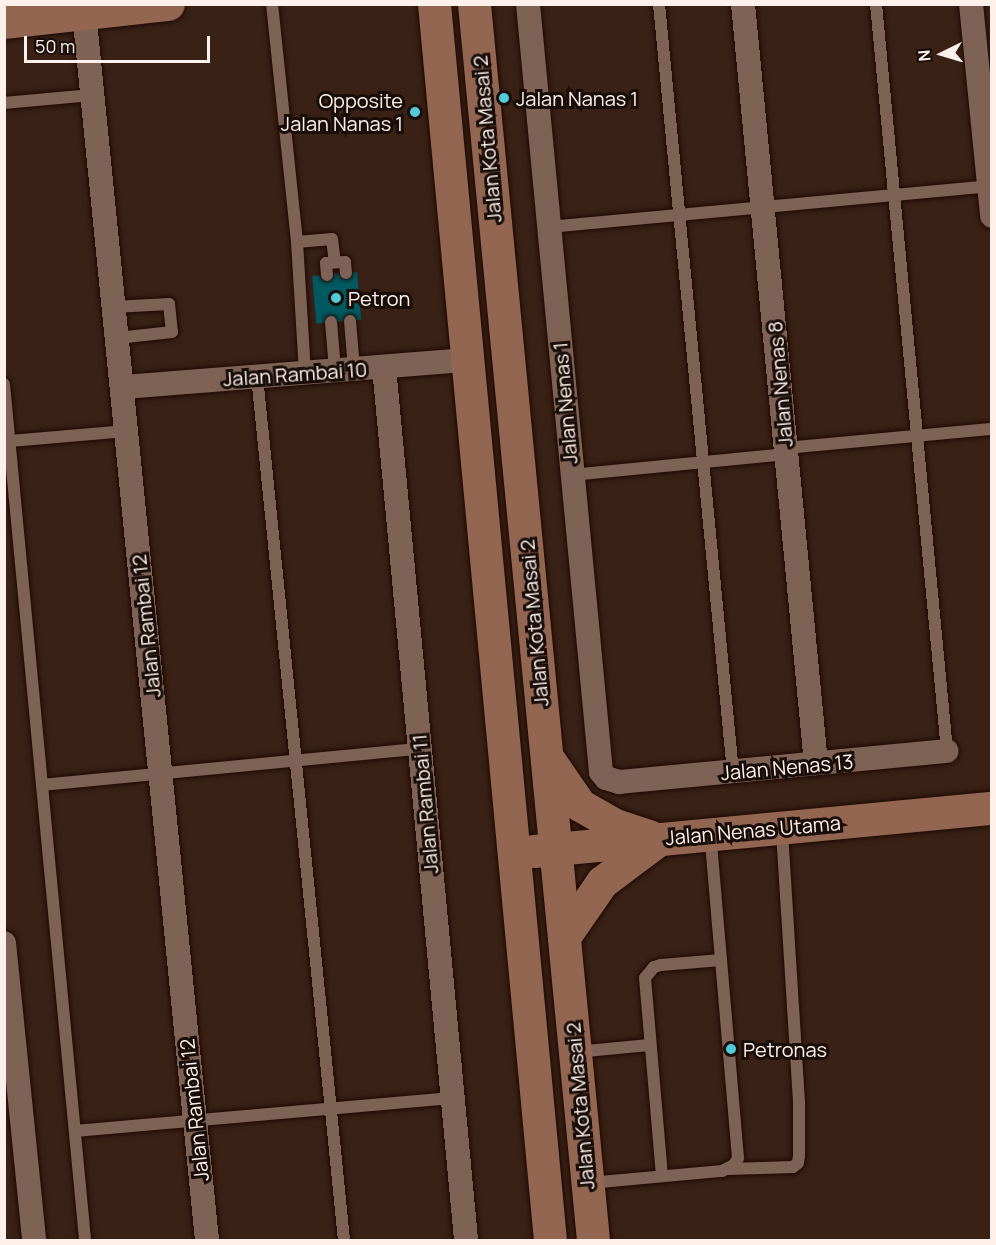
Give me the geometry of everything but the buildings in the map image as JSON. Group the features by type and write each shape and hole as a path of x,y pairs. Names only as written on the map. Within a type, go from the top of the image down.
{"main road":[{"path":"4,22 51,10 84,12 168,4"},
{"name":"Jalan Kota Masai 2","path":"434,4 550,1240"},
{"name":"Jalan Kota Masai 2","path":"474,4 593,1240"},
{"path":"546,755 580,805 615,825 660,839"},
{"name":"Jalan Nenas Utama","path":"514,853 992,808"},
{"path":"564,938 602,882 660,839"}],"street":[{"name":"Jalan Nenas 1","path":"528,4 599,765 606,778 612,781 627,782"},
{"name":"Jalan Nenas 8","path":"743,4 816,764"},
{"path":"971,4 986,103 991,215"},
{"name":"Jalan Rambai 12","path":"84,12 207,1240"},
{"name":"Jalan Rambai 10","path":"123,387 468,360"},
{"name":"Jalan Rambai 11","path":"384,367 466,1240"},
{"name":"Jalan Nenas 13","path":"627,782 947,752"},
{"path":"4,943 34,1240"}],"lane":[{"path":"272,4 297,242 304,373"},
{"path":"659,4 733,772"},
{"path":"876,4 947,752"},
{"path":"4,103 93,95"},
{"path":"549,227 988,186"},
{"path":"297,242 332,239 335,262"},
{"path":"327,274 326,263 335,262 345,262 346,273"},
{"path":"114,307 169,304 172,332 117,338"},
{"path":"345,370 350,321"},
{"path":"331,322 345,370"},
{"path":"258,376 344,1240"},
{"path":"4,384 85,1240"},
{"path":"572,475 992,429"},
{"path":"10,441 127,431"},
{"path":"42,785 419,749"},
{"path":"587,1183 729,1169 793,1167 798,1163 799,1102 782,828"},
{"path":"710,834 739,1151 734,1164 729,1169"},
{"path":"662,1176 644,986 648,972 661,965 721,960"},
{"path":"575,1052 650,1045"},
{"path":"75,1131 452,1098"}],"place":[{"name":"Jalan Nanas 1","path":"504,98"},
{"name":"Opposite Jalan Nanas 1","path":"415,112"},
{"name":"Petron","path":"336,298"},
{"name":"Petronas","path":"731,1049"}]}
